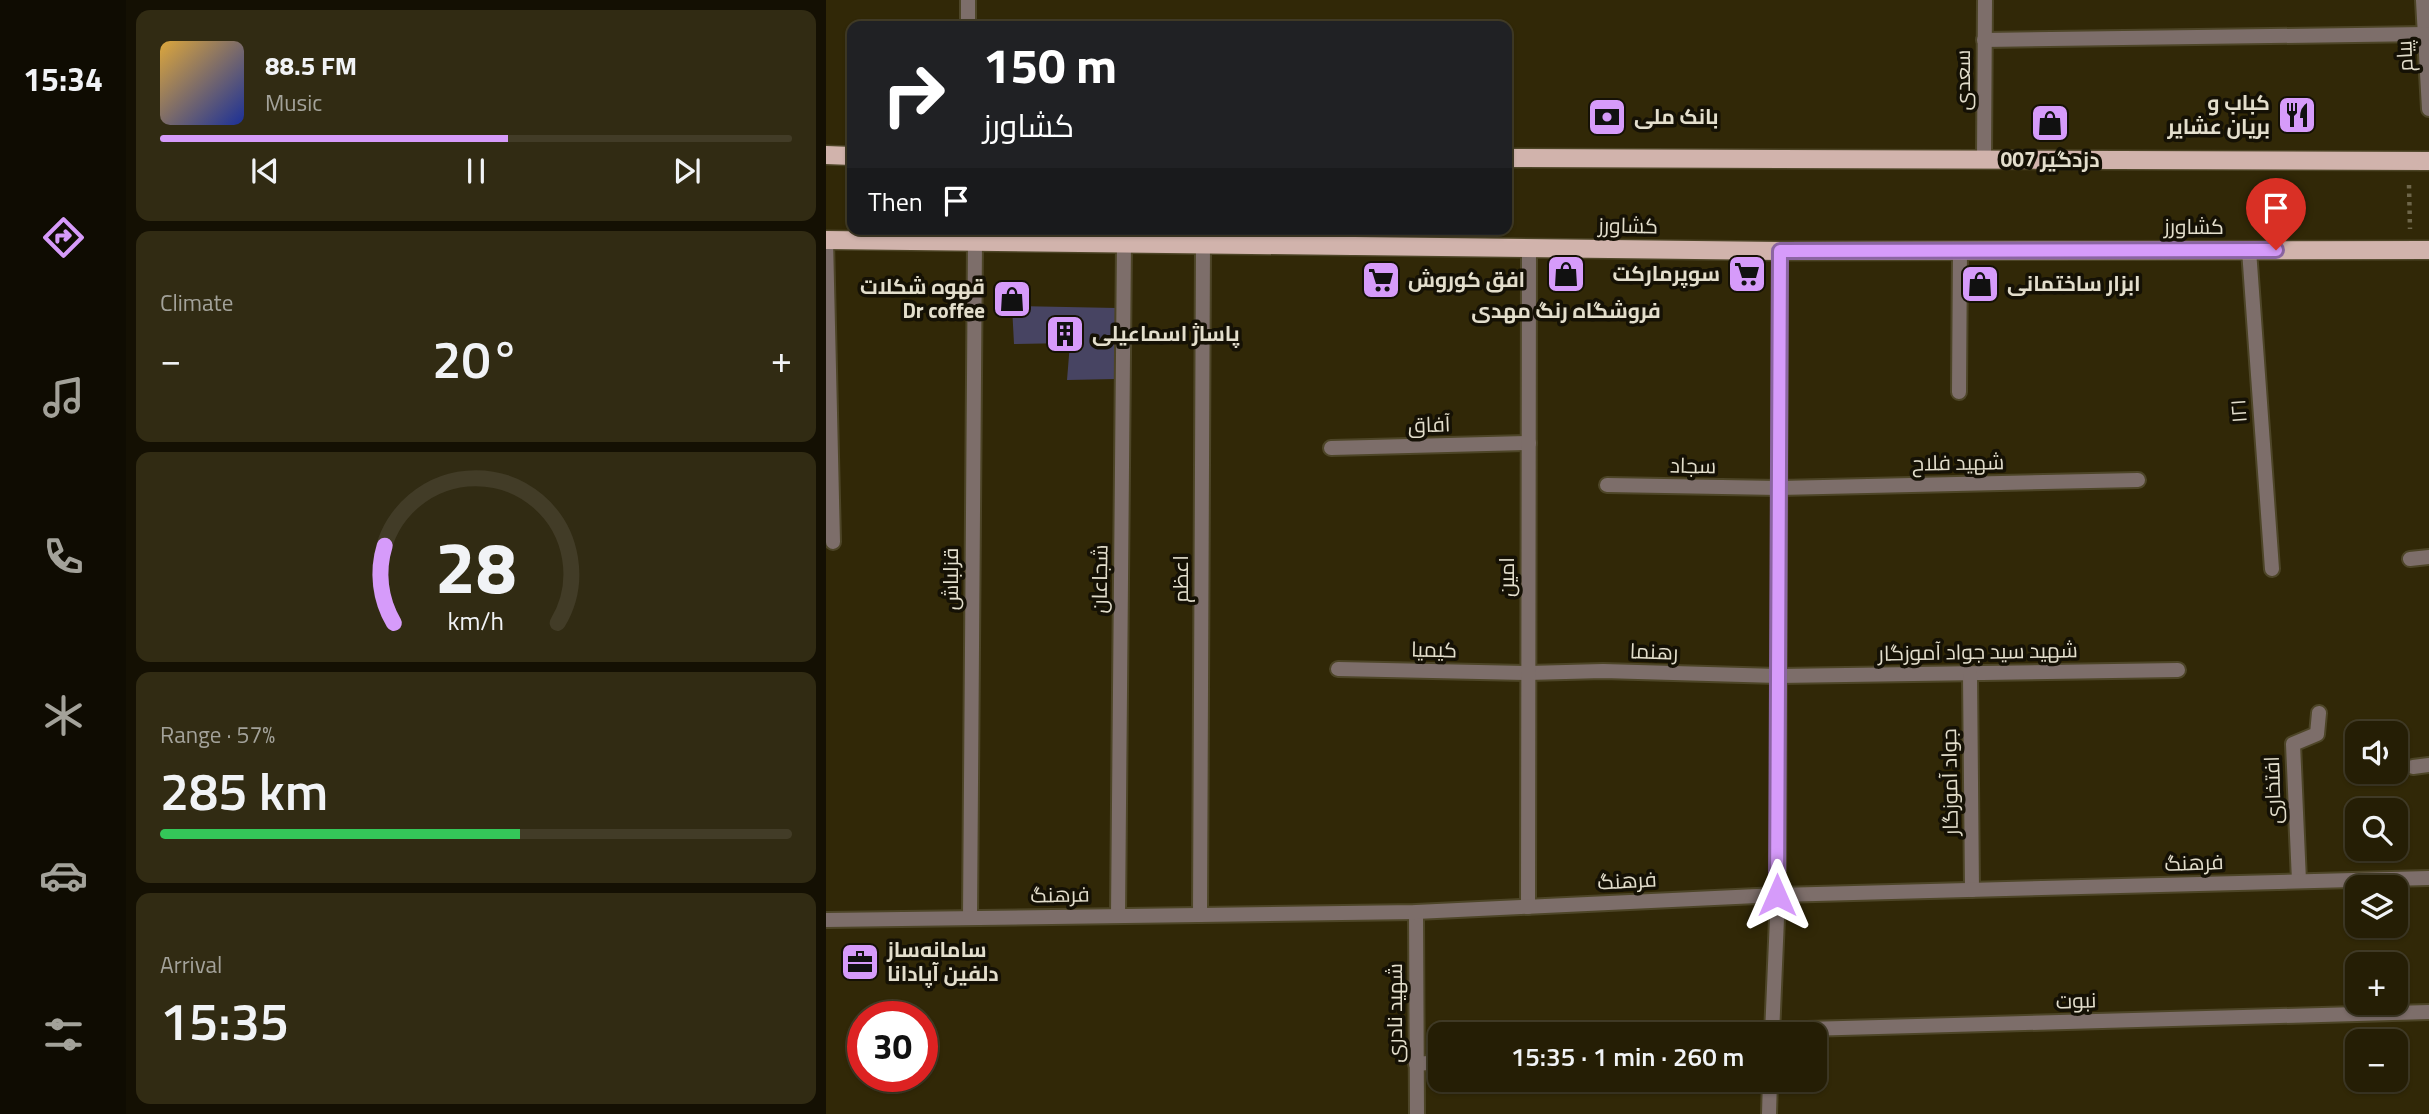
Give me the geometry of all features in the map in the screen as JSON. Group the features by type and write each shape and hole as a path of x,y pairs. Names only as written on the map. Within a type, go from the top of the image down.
{"main road":[{"path":"826,155 847,156"},
{"path":"1512,158 2429,161"},
{"name":"کشاورز","path":"826,240 1780,251 2420,250"}],"street":[{"path":"968,0 968,21"},
{"name":"سعدی","path":"1984,159 1985,0"},
{"name":"پیام","path":"2423,0 2429,109"},
{"path":"1984,40 2426,34"},
{"path":"826,240 834,541"},
{"name":"قزلباش","path":"970,918 975,241"},
{"name":"شجاعان","path":"1118,916 1124,243"},
{"name":"اعظم","path":"1200,915 1203,244"},
{"name":"امین","path":"1528,907 1529,248"},
{"path":"1959,392 1960,250"},
{"name":"۱۲۱","path":"2249,250 2272,569"},
{"path":"1772,1022 1777,895 1780,251"},
{"name":"آفاق","path":"1331,448 1529,443"},
{"name":"شهید فلاح","path":"1779,488 2138,480"},
{"name":"سجاد","path":"1607,485 1779,488"},
{"path":"2410,559 2429,557"},
{"name":"کیمیا","path":"1338,669 1528,673"},
{"name":"شهید سید جواد آموزگار","path":"1778,676 2178,670"},
{"name":"رهنما","path":"1528,673 1603,671 1778,676"},
{"name":"جواد آموزگار","path":"1970,674 1972,890"},
{"name":"افتخاری","path":"2299,881 2293,744 2317,734 2319,713"},
{"path":"2413,767 2429,765"},
{"name":"فرهنگ","path":"826,920 1416,912 1777,895 2429,878"},
{"name":"شهید نادری","path":"1416,912 1417,1114"},
{"name":"نبوت","path":"1827,1030 2429,1012"},
{"path":"1416,1064 1428,1063"},
{"path":"1769,1114 1770,1092"}],"path":[{"path":"2408,161 2420,250"}],"building":[{"name":"پاساژ اسماعیلی","path":"1012,306 1117,308 1116,379 1067,380 1070,343 1014,344"}],"place":[{"name":"کباب و بریان عشایر","path":"2297,115"},
{"name":"بانک ملی","path":"1607,117"},
{"name":"دزدگیر 007","path":"2050,123"},
{"name":"فروشگاه رنگ مهدی","path":"1566,274"},
{"name":"سوپرمارکت","path":"1747,274"},
{"name":"افق کوروش","path":"1381,280"},
{"name":"ابزار ساختمانی","path":"1980,284"},
{"name":"قهوه شکلات Dr coffee","path":"1012,299"},
{"name":"پاساژ اسماعیلی","path":"1065,334"},
{"name":"سامانه‌ساز دلفین آپادانا","path":"860,962"}],"route":[{"path":"1777,895 1780,251 2276,250"}]}
